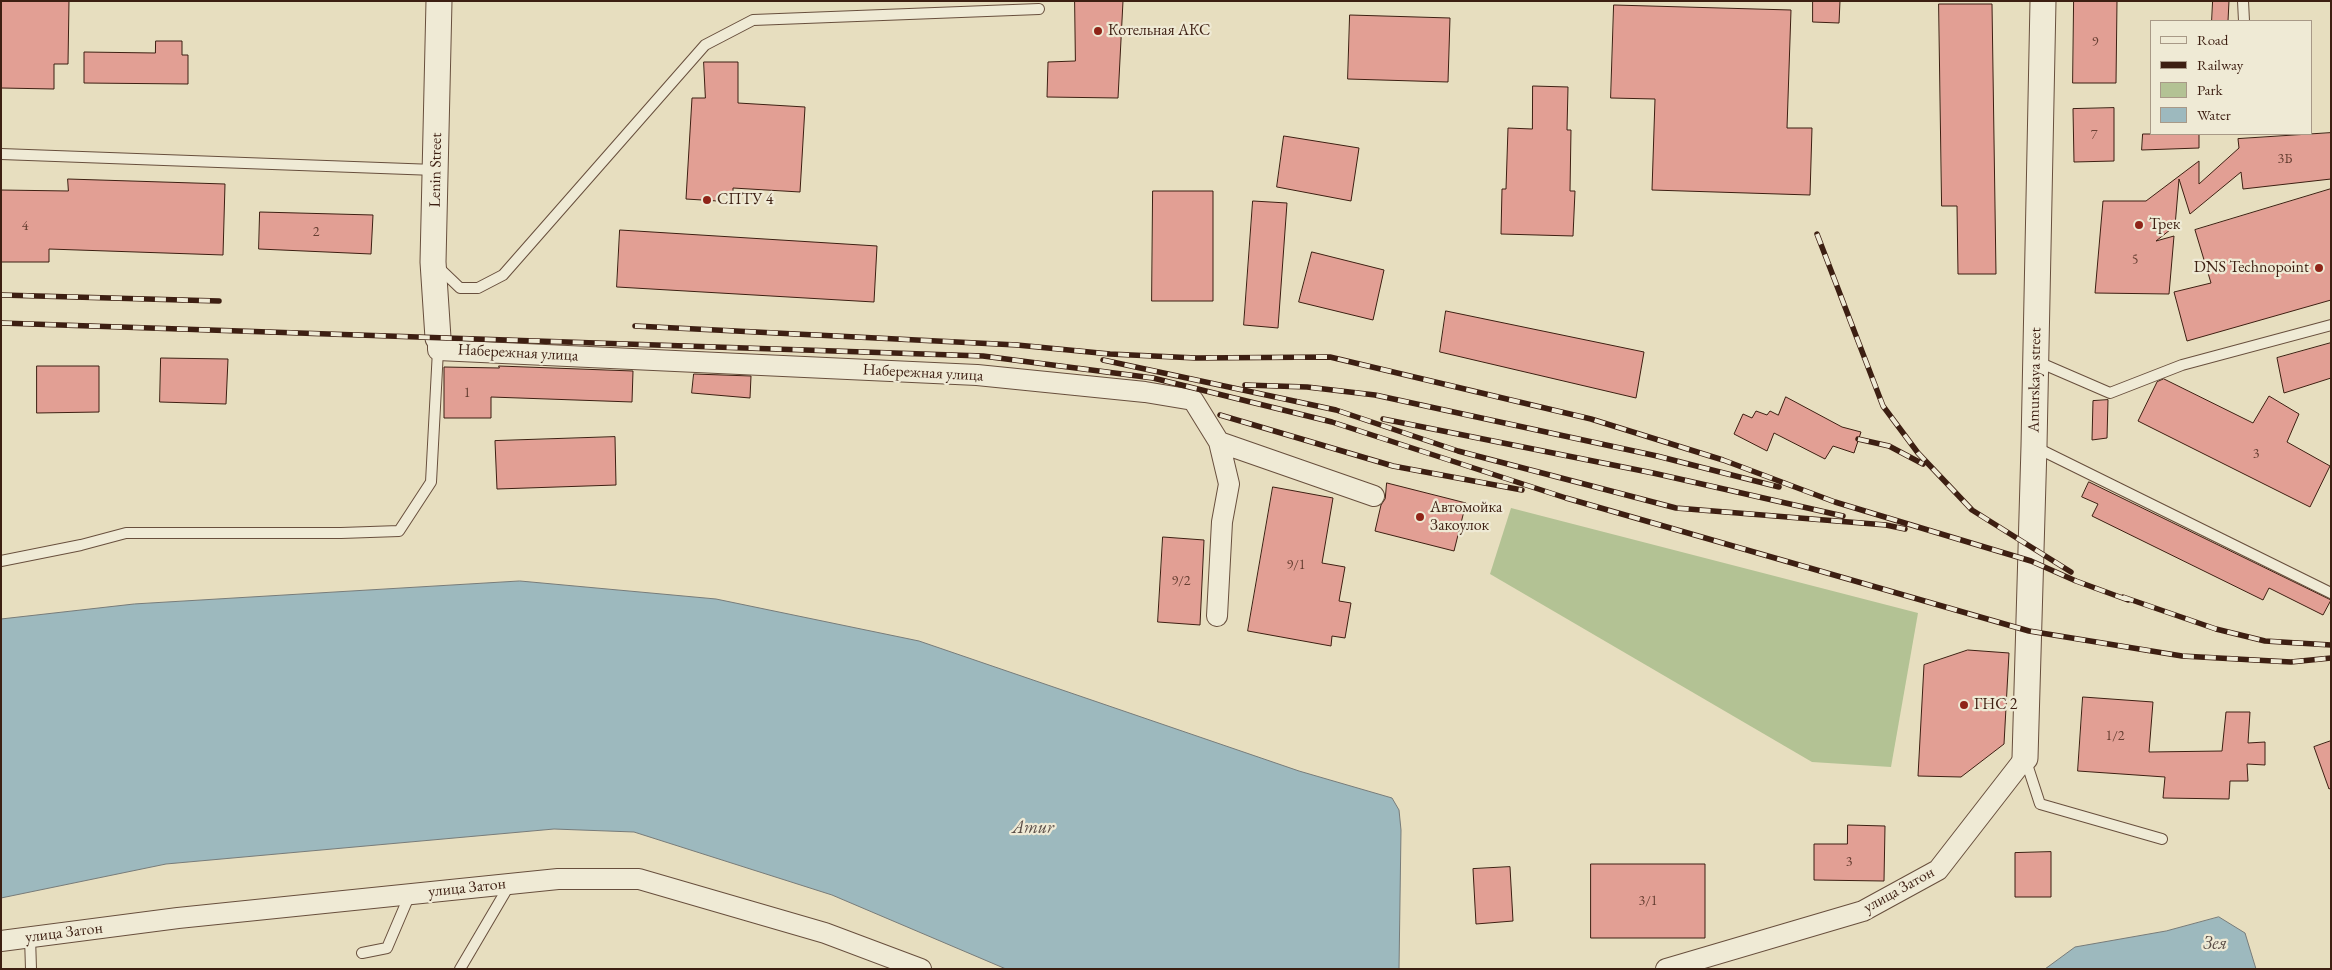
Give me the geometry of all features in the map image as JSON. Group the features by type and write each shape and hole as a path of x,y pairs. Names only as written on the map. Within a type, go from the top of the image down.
{"street":[{"name":"Lenin Street","path":"438,344 433,262 439,1"},
{"name":"Amurskaya street","path":"2025,758 2034,446 2043,1"},
{"name":"Набережная улица","path":"438,344 977,375 1145,392 1193,400 1219,442 1229,484 1222,522 1217,616"},
{"path":"1219,442 1374,496"},
{"name":"улица Затон","path":"1666,969 1864,911 1938,870 2025,758"},
{"name":"улица Затон","path":"1,941 178,918 558,879 639,879 825,933 921,969"}],"lane":[{"path":"2242,1 2244,20"},
{"path":"433,262 460,288 478,288 503,275 705,45 753,20 1039,9"},
{"path":"1,154 436,170"},
{"path":"2035,360 2110,393 2182,365 2331,325"},
{"path":"1,561 81,545 126,533 341,533 400,531 431,482 438,344"},
{"path":"2034,446 2331,593"},
{"path":"2025,758 2040,804 2162,839"},
{"path":"460,969 510,884"},
{"path":"362,953 387,948 410,894"},
{"path":"30,937 31,969"}],"green space":[{"path":"1511,508 1918,613 1891,767 1812,762 1490,574"}],"water":[{"name":"Amur","path":"520,581 716,599 919,641 1299,771 1392,798 1399,810 1401,830 1399,969 1006,969 832,895 634,832 554,829 166,864 1,898 1,619 134,604"},
{"name":"Зея","path":"2219,917 2245,933 2256,969 2045,969 2075,947 2166,931"}],"building":[{"path":"1,1 69,1 68,64 54,64 54,89 1,88"},
{"name":"Котельная АКС","path":"1075,1 1123,1 1118,98 1047,97 1048,62 1075,61"},
{"path":"1813,1 1840,1 1839,23 1813,22"},
{"path":"2074,1 2117,1 2116,83 2073,83"},
{"path":"2213,1 2229,1 2228,20 2212,20"},
{"path":"1939,4 1992,4 1996,274 1958,274 1957,206 1942,206"},
{"path":"1614,5 1791,10 1787,128 1812,128 1810,195 1652,190 1655,99 1611,98"},
{"path":"1350,15 1450,18 1448,82 1348,79"},
{"path":"156,41 182,41 182,55 188,55 188,84 84,83 84,52 155,53"},
{"path":"704,62 738,62 738,103 805,107 800,192 733,188 733,195 719,194 718,201 686,199 692,98 705,98"},
{"path":"1533,86 1568,87 1567,130 1571,130 1570,191 1575,191 1573,236 1501,234 1502,189 1506,189 1508,128 1532,129"},
{"path":"2114,108 2114,161 2074,162 2073,109"},
{"path":"2331,133 2331,179 2243,189 2241,172 2190,214 2179,179 2175,226 2156,241 2174,236 2169,294 2095,293 2103,201 2146,201 2199,161 2199,184 2239,148 2238,139"},
{"path":"2143,134 2199,135 2199,148 2142,150"},
{"path":"1284,136 1359,148 1351,201 1277,187"},
{"path":"68,179 225,184 223,255 49,249 49,262 1,262 1,190 68,191"},
{"path":"2331,189 2331,300 2187,341 2174,292 2211,283 2195,230"},
{"path":"1153,191 1213,191 1213,301 1152,301"},
{"path":"1253,201 1287,203 1278,328 1244,325"},
{"path":"260,212 373,215 371,254 259,249"},
{"name":"СПТУ 4","path":"620,230 877,246 874,302 617,287"},
{"path":"1312,252 1384,270 1373,320 1299,302"},
{"path":"1446,311 1644,352 1636,398 1440,352"},
{"path":"2331,343 2331,378 2284,393 2277,358"},
{"path":"161,358 228,359 226,404 160,402"},
{"path":"37,366 99,366 99,412 37,413"},
{"path":"499,366 633,371 632,402 491,397 491,418 444,418 444,367 499,368"},
{"path":"694,374 751,376 750,398 692,393"},
{"path":"2164,379 2253,423 2269,396 2299,414 2287,442 2330,466 2310,507 2138,421 2157,382"},
{"path":"1786,397 1842,427 1861,432 1854,453 1833,446 1825,459 1774,433 1767,451 1734,434 1743,414 1752,418 1756,411 1767,415 1770,411 1778,415"},
{"path":"2108,400 2107,438 2092,440 2093,401"},
{"path":"615,437 616,485 497,489 495,441"},
{"path":"2089,482 2331,600 2323,615 2269,588 2263,600 2092,516 2098,504 2082,497"},
{"name":"Автомойка Закоулок","path":"1387,483 1466,503 1454,551 1375,531 1381,505 1385,499"},
{"path":"1273,487 1333,498 1322,563 1345,567 1339,601 1351,603 1345,638 1332,636 1331,646 1248,631"},
{"path":"1163,537 1204,540 1200,625 1158,622"},
{"name":"ГНС 2","path":"1968,650 2009,653 2004,744 1961,777 1918,776 1924,665"},
{"path":"2083,697 2153,702 2149,752 2222,751 2226,712 2250,712 2248,743 2265,742 2265,765 2247,764 2248,781 2230,781 2229,799 2163,798 2165,777 2078,771"},
{"path":"2331,741 2331,788 2329,789 2314,747"},
{"path":"1848,825 1885,826 1884,881 1814,880 1814,844 1847,844"},
{"path":"2051,852 2051,897 2015,897 2015,853"},
{"path":"1591,864 1705,864 1705,938 1591,938"},
{"path":"1510,867 1513,921 1476,924 1473,869"}],"railway":[{"path":"1817,234 1883,406 1918,453 1972,510 2071,572"},
{"path":"1,295 219,301"},
{"path":"1,323 983,356 1153,378 1332,422 1566,498 2029,631 2182,656 2291,662 2331,658"},
{"path":"635,326 1017,345 1110,354 1196,358 1330,357 1591,419 1723,460 1835,502 2031,561 2076,581 2128,600"},
{"path":"1103,360 1336,410 1458,451 1676,508 1886,525 1905,529"},
{"path":"1245,385 1307,387 1375,395 1657,456 1779,487"},
{"path":"1220,415 1393,466 1522,490"},
{"path":"1383,419 1653,473 1843,516"},
{"path":"1858,439 1889,446 1923,464"},
{"path":"2123,597 2216,629 2265,641 2331,645"}],"place":[{"name":"Котельная АКС","path":"1098,31"},
{"name":"СПТУ 4","path":"707,200"},
{"name":"Трек","path":"2139,225"},
{"name":"DNS Technopoint","path":"2319,268"},
{"name":"Автомойка Закоулок","path":"1420,517"},
{"name":"ГНС 2","path":"1964,705"}]}
